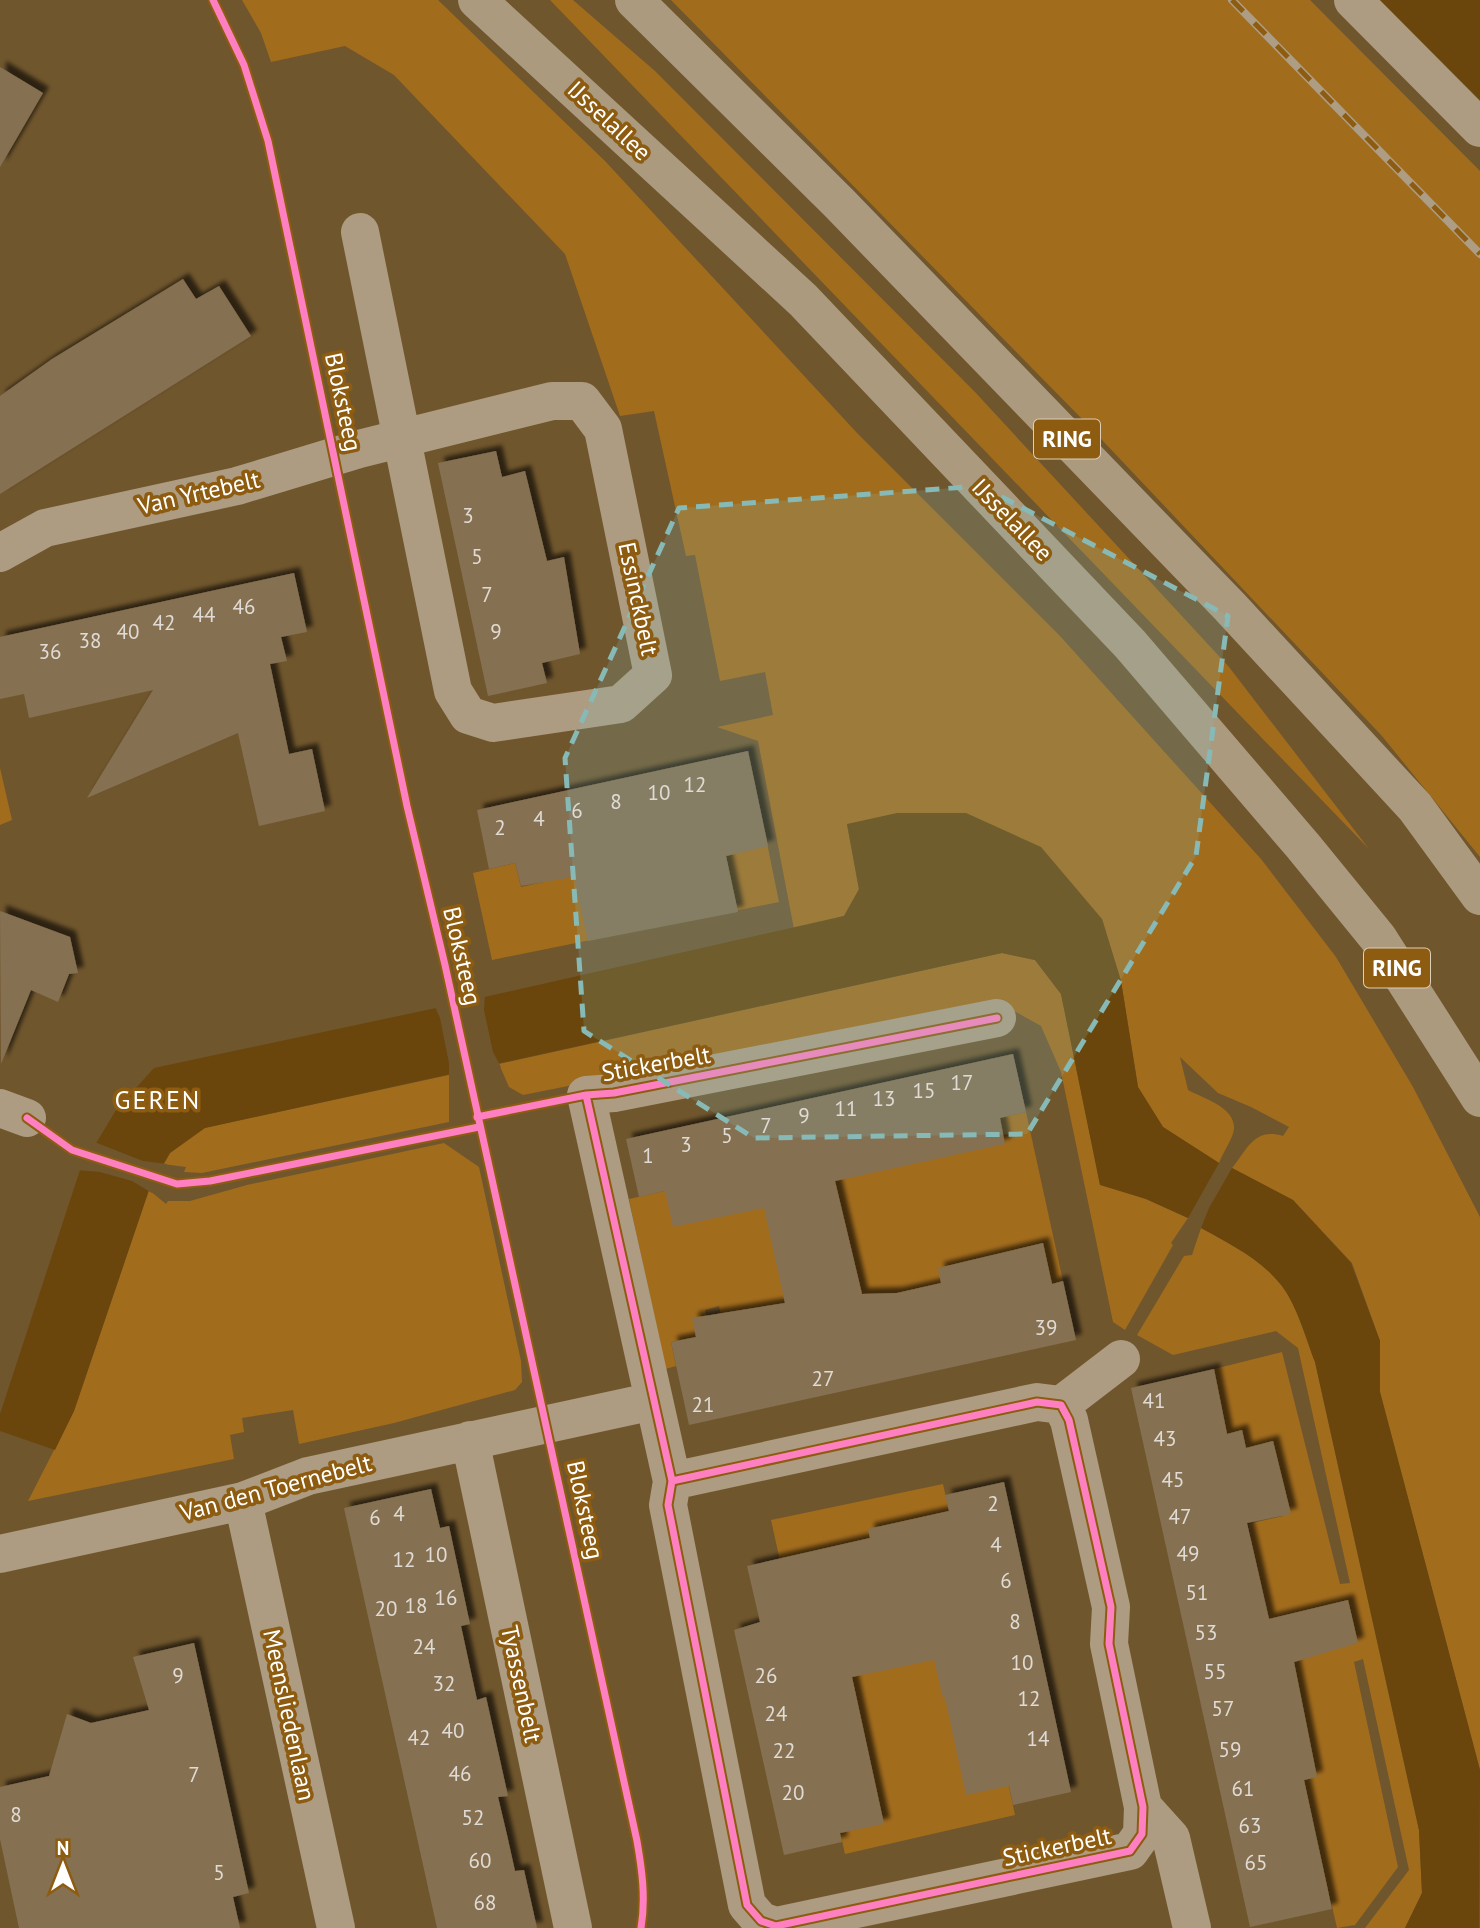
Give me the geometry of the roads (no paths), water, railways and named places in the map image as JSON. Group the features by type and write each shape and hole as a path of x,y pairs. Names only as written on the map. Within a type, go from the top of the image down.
{"main road":[{"name":"IJsselallee","path":"477,0 803,300 1130,644 1378,938 1480,1098"},
{"name":"RING","path":"634,0 839,203 1230,607 1415,807 1480,896"}],"street":[{"path":"1353,0 1480,128"},
{"name":"Essinckbelt","path":"360,232 402,440 453,691 468,715 493,723 621,704 653,675 603,429 582,401 552,401 402,440"},
{"name":"Van Yrtebelt","path":"0,553 45,527 237,486 359,449 402,440"},
{"name":"Stickerbelt","path":"997,1018 614,1093 586,1095 672,1481 668,1505 747,1905 761,1922 776,1926 1130,1850 1142,1834 1143,1807 1109,1644 1111,1607 1069,1420 1061,1405"},
{"path":"672,1481 1037,1402 1061,1405 1121,1359"},
{"path":"470,1440 654,1401"},
{"name":"Van den Toernebelt","path":"0,1554 243,1502 308,1476 470,1440"},
{"name":"Tyassenbelt","path":"470,1440 573,1928"},
{"name":"Meensliedenlaan","path":"243,1502 335,1928"},
{"path":"1143,1807 1171,1838 1192,1928"}],"railway":[{"path":"1232,0 1480,254"}],"district":[{"name":"GEREN","path":"158,1100"}]}
